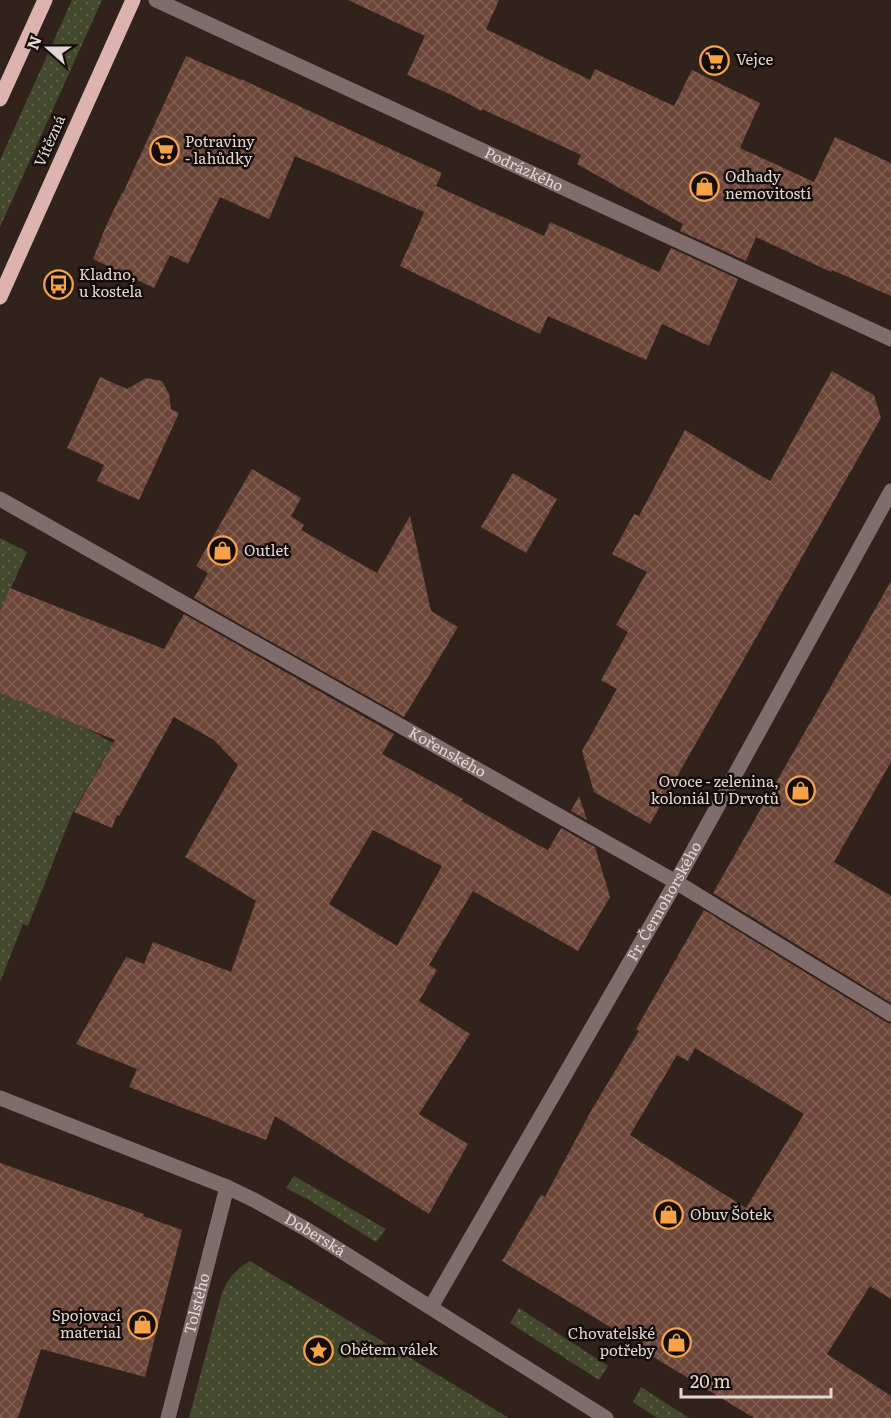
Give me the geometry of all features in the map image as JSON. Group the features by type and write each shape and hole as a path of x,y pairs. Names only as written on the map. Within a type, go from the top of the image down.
{"main road":[{"path":"0,99 45,0"},
{"name":"Vítězná","path":"0,297 133,0"}],"street":[{"name":"Podrázkého","path":"156,0 891,339"},
{"name":"Fr. Černohorského","path":"431,1307 676,882 891,491"},
{"name":"Kořenského","path":"0,499 676,882 891,1014"},
{"name":"Doberská","path":"0,1098 227,1187 254,1200 306,1229 606,1418"},
{"name":"Tolstého","path":"168,1418 227,1187"}],"green space":[{"path":"72,0 102,0 0,227 0,160"},
{"path":"0,538 27,552 0,613"},
{"path":"0,693 86,728 113,743 72,814 28,926 23,924 0,982"},
{"path":"294,1176 386,1229 376,1242 286,1188"},
{"path":"250,1261 509,1418 189,1418 221,1296 232,1276"},
{"path":"519,1308 608,1366 599,1380 510,1323"},
{"path":"641,1387 689,1418 657,1418 633,1402"}],"building":[{"path":"348,0 499,0 486,29 590,80 595,69 674,106 692,70 760,103 740,148 814,182 835,137 891,163 891,296 832,270 831,272 756,237 746,261 680,231 683,224 577,164 581,155 407,75 425,36"},
{"path":"186,56 241,79 442,173 424,212 295,156 269,219 220,197 188,264 170,255 154,288 93,259 106,226"},
{"path":"436,186 544,236 550,222 659,272 671,248 738,279 709,346 662,324 646,360 548,316 540,334 400,266"},
{"path":"832,371 874,395 881,418 650,824 594,792 582,751 617,689 601,680 628,632 616,625 647,572 612,554 634,514 639,516 685,430 770,481"},
{"path":"100,377 127,389 146,378 162,381 169,394 171,409 179,413 139,500 97,481 104,465 67,448"},
{"path":"252,469 301,498 291,516 304,525 301,530 377,573 410,516 431,611 458,627 404,717 194,598 208,573 196,566"},
{"path":"513,473 557,499 526,553 481,527"},
{"path":"891,581 891,762 834,862 891,896 891,1003 713,893"},
{"path":"10,588 164,649 184,614 394,734 382,754 463,799 462,801 536,844 548,850 561,828 595,847 610,897 578,951 473,891 429,965 437,970 419,1001 470,1034 419,1114 468,1144 429,1214 275,1116 266,1140 129,1087 137,1069 76,1044 126,957 144,964 153,942 231,972 256,901 185,857 238,765 214,740 174,717 119,816 117,815 112,828 74,812 115,740 0,693 0,613","holes":["373,830 442,866 397,946 329,904"]},
{"path":"579,796 587,820 571,811"},
{"path":"704,910 891,1024 891,1299 870,1286 827,1354 891,1396 891,1418 754,1418 502,1261 541,1195 545,1197 591,1111 639,1031 636,1029","holes":["695,1048 804,1114 746,1208 630,1135 677,1055 688,1061"]},
{"path":"0,1163 144,1214 143,1216 182,1230 145,1377 41,1349 18,1418 0,1418"}],"place":[{"name":"Vejce","path":"715,60"},
{"name":"Potraviny - lahůdky","path":"164,151"},
{"name":"Odhady nemovitostí","path":"704,186"},
{"name":"Kladno, u kostela","path":"58,284"},
{"name":"Outlet","path":"223,551"},
{"name":"Ovoce - zelenina, koloniál U Drvotů","path":"800,791"},
{"name":"Obuv Šotek","path":"669,1215"},
{"name":"Spojovací material","path":"142,1325"},
{"name":"Chovatelské potřeby","path":"676,1343"},
{"name":"Obětem válek","path":"319,1350"}]}
